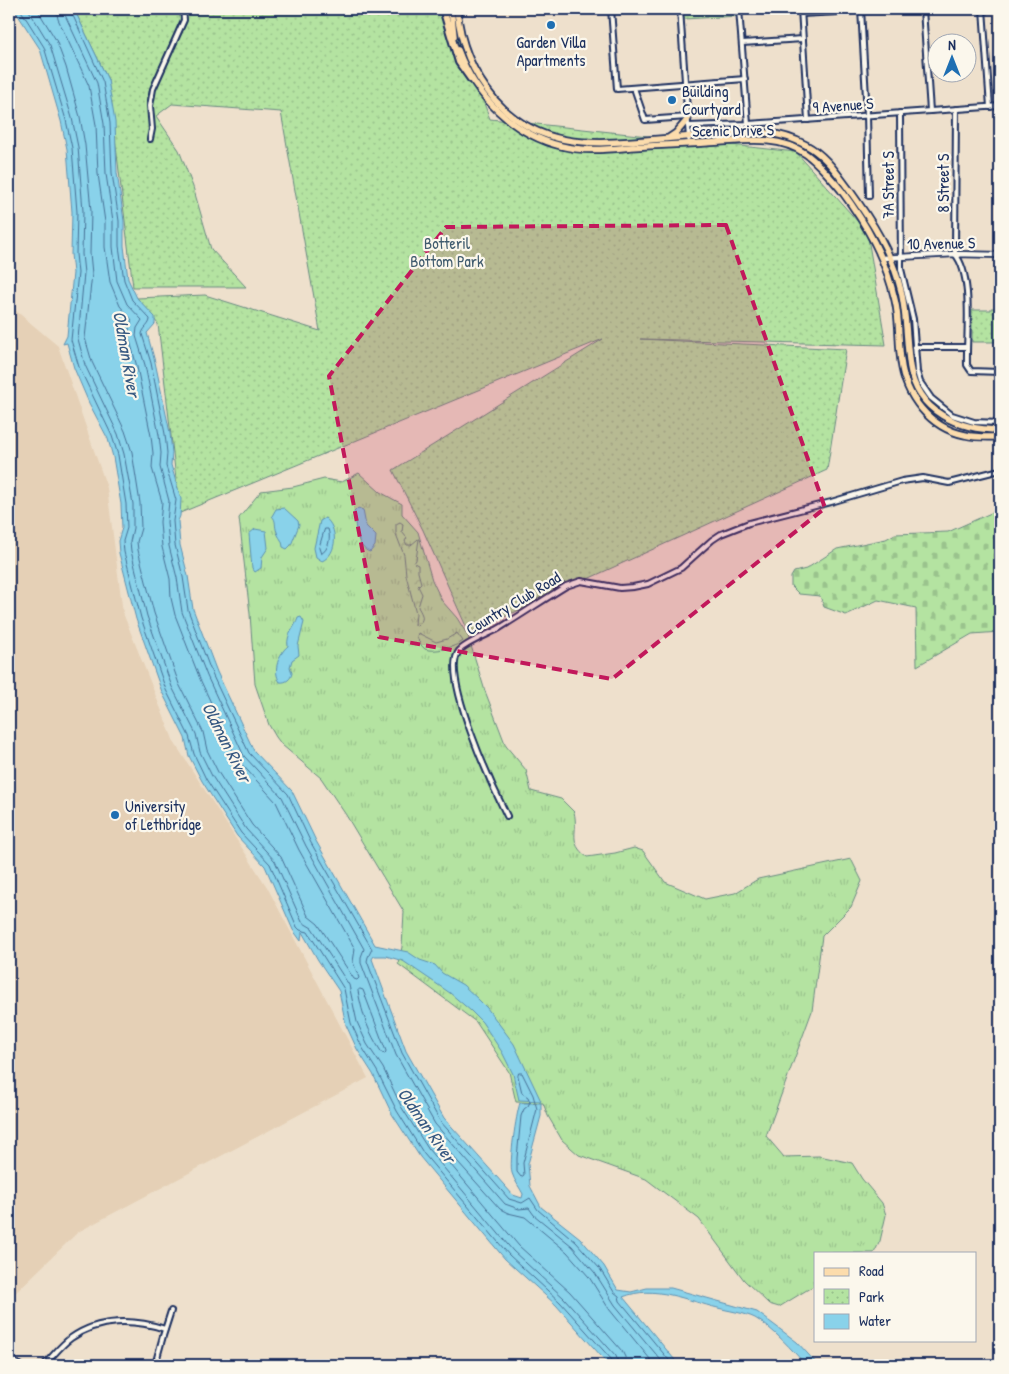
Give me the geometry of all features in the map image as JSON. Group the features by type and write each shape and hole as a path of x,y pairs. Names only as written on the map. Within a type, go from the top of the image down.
{"highway":[{"path":"443,9 459,62 471,79"}],"main road":[{"name":"Scenic Drive S","path":"451,9 455,40 471,79 488,101 512,123 531,135 562,147 602,149 761,140 789,145 804,152 817,162 854,208 872,236 882,258 896,302 903,374 916,402 931,418 945,427 964,435 1000,437"},
{"name":"Scenic Drive S","path":"457,9 461,37 476,74 502,107 526,125 550,136 580,143 608,143 745,132 773,133 794,138 822,156 875,227 891,257 903,299 910,370 923,398 938,413 957,424 979,430 1000,430"},
{"path":"668,138 688,121"}],"street":[{"path":"150,139 152,129 150,106 153,89 184,20 183,9"},
{"path":"611,9 617,89 745,79"},
{"path":"680,9 689,144"},
{"path":"740,9 748,124"},
{"path":"801,9 808,120"},
{"path":"802,14 889,9"},
{"path":"923,9 930,111"},
{"path":"982,9 990,107"},
{"path":"862,10 868,116 868,196"},
{"path":"742,43 803,39"},
{"name":"9 Avenue S","path":"634,88 645,120 748,124 1000,106"},
{"name":"8 Street S","path":"956,109 955,254 960,260 967,283 967,366 971,372 1000,372"},
{"name":"7A Street S","path":"900,113 901,256"},
{"name":"10 Avenue S","path":"882,258 955,254 1000,255"},
{"path":"901,256 901,269 913,319 916,367 920,382 931,398 952,415 974,422 1000,423"},
{"path":"914,347 966,347"},
{"name":"Country Club Road","path":"508,816 486,771 462,705 455,665 456,655 463,646 498,629 576,581 588,581 627,588 660,580 681,568 712,540 740,526 902,481 924,478 949,483 1000,470"},
{"path":"155,1365 171,1311"},
{"path":"44,1365 72,1338 98,1326 125,1321 141,1322 165,1329"},
{"path":"9,1359 19,1365"}],"highlighted area":[{"path":"726,225 825,508 612,679 379,637 329,376 446,227"}],"shaded area":[{"name":"University of Lethbridge","path":"9,305 58,346 107,488 123,613 174,742 267,887 368,1078 78,1232 9,1299"}],"green space":[{"name":"Botteril Bottom Park","path":"74,9 448,9 490,119 796,152 867,232 886,345 640,339 846,349 827,470 469,633 423,530 393,470 603,339 180,513 158,324 137,298 205,295 320,331 281,112 172,104 156,116 179,150 193,187 211,249 246,287 133,287 108,80"},
{"path":"683,9 738,9 739,16 684,19"},
{"path":"991,308 1000,308 1000,342 972,342 972,310 991,310"},
{"path":"359,473 380,492 402,504 402,514 418,532 432,580 442,601 457,618 468,636 485,691 506,746 526,770 531,791 561,799 574,812 575,841 581,852 587,857 634,848 643,851 665,882 705,899 735,893 758,879 851,859 862,881 851,907 822,936 812,1011 766,1136 784,1157 819,1156 852,1163 862,1179 882,1203 886,1215 880,1241 874,1252 814,1252 814,1286 779,1307 769,1304 744,1280 699,1219 646,1179 579,1155 562,1140 543,1103 516,1102 509,1072 476,1022 398,964 402,947 404,912 346,815 321,778 282,745 276,737 269,725 255,684 250,614 239,518 261,491 293,487 324,479 342,482"},
{"path":"1000,509 1000,632 972,634 917,666 916,608 878,600 846,615 824,607 820,596 799,594 791,586 791,577 794,572 806,569 837,549 886,539 895,534 948,532"},
{"path":"400,522 403,524 402,532 407,538 405,541 407,545 411,545 419,539 414,563 418,565 421,583 418,586 422,594 418,607 422,617 417,626 415,625 416,613 406,575 404,555 396,534 396,524"},
{"path":"418,633 436,642 447,639 457,633 463,641 445,649 429,650 425,649 420,643 417,636"}],"water":[{"name":"Oldman River","path":"14,9 74,9 108,80 115,122 117,173 124,221 124,246 128,279 137,298 155,317 155,324 147,333 170,433 171,465 181,499 178,521 180,545 188,576 193,609 217,672 254,751 292,791 316,841 375,945 408,952 420,960 435,965 442,973 463,985 479,1000 514,1044 541,1101 519,1100 513,1074 502,1052 482,1022 471,1011 450,993 403,961 386,956 374,956 372,959 406,1051 444,1118 513,1195 522,1198 523,1194 513,1176 511,1167 517,1117 520,1103 541,1103 541,1116 528,1164 530,1186 541,1207 580,1238 604,1266 618,1290 631,1292 647,1288 671,1288 757,1312 797,1342 818,1365 806,1365 776,1334 751,1316 671,1295 647,1292 623,1297 679,1365 609,1365 556,1305 505,1259 420,1157 392,1114 346,1025 339,991 302,932 301,941 293,930 265,866 237,836 202,781 189,756 185,738 162,692 136,619 119,553 118,541 122,528 121,504 113,457 108,439 89,403 74,368 67,343 63,344 67,336 73,273 71,254 72,212 67,149 61,121 40,49"},
{"path":"284,508 298,521 299,525 291,545 287,549 283,547 272,516 276,509"},
{"path":"358,508 363,510 366,526 376,536 375,546 370,552 365,550 357,535 354,512"},
{"path":"325,518 332,528 334,540 331,553 322,561 316,557 314,548 320,521"},
{"path":"255,529 266,531 268,548 262,557 261,568 255,572 252,568 249,534"},
{"path":"301,617 304,622 298,646 299,655 292,660 290,667 291,677 286,681 280,682 277,673 279,658 288,646 288,638 291,631 298,618"}],"place":[{"name":"Garden Villa Apartments","path":"551,25"},
{"name":"Building Courtyard","path":"672,100"},
{"name":"University of Lethbridge","path":"115,815"}]}
